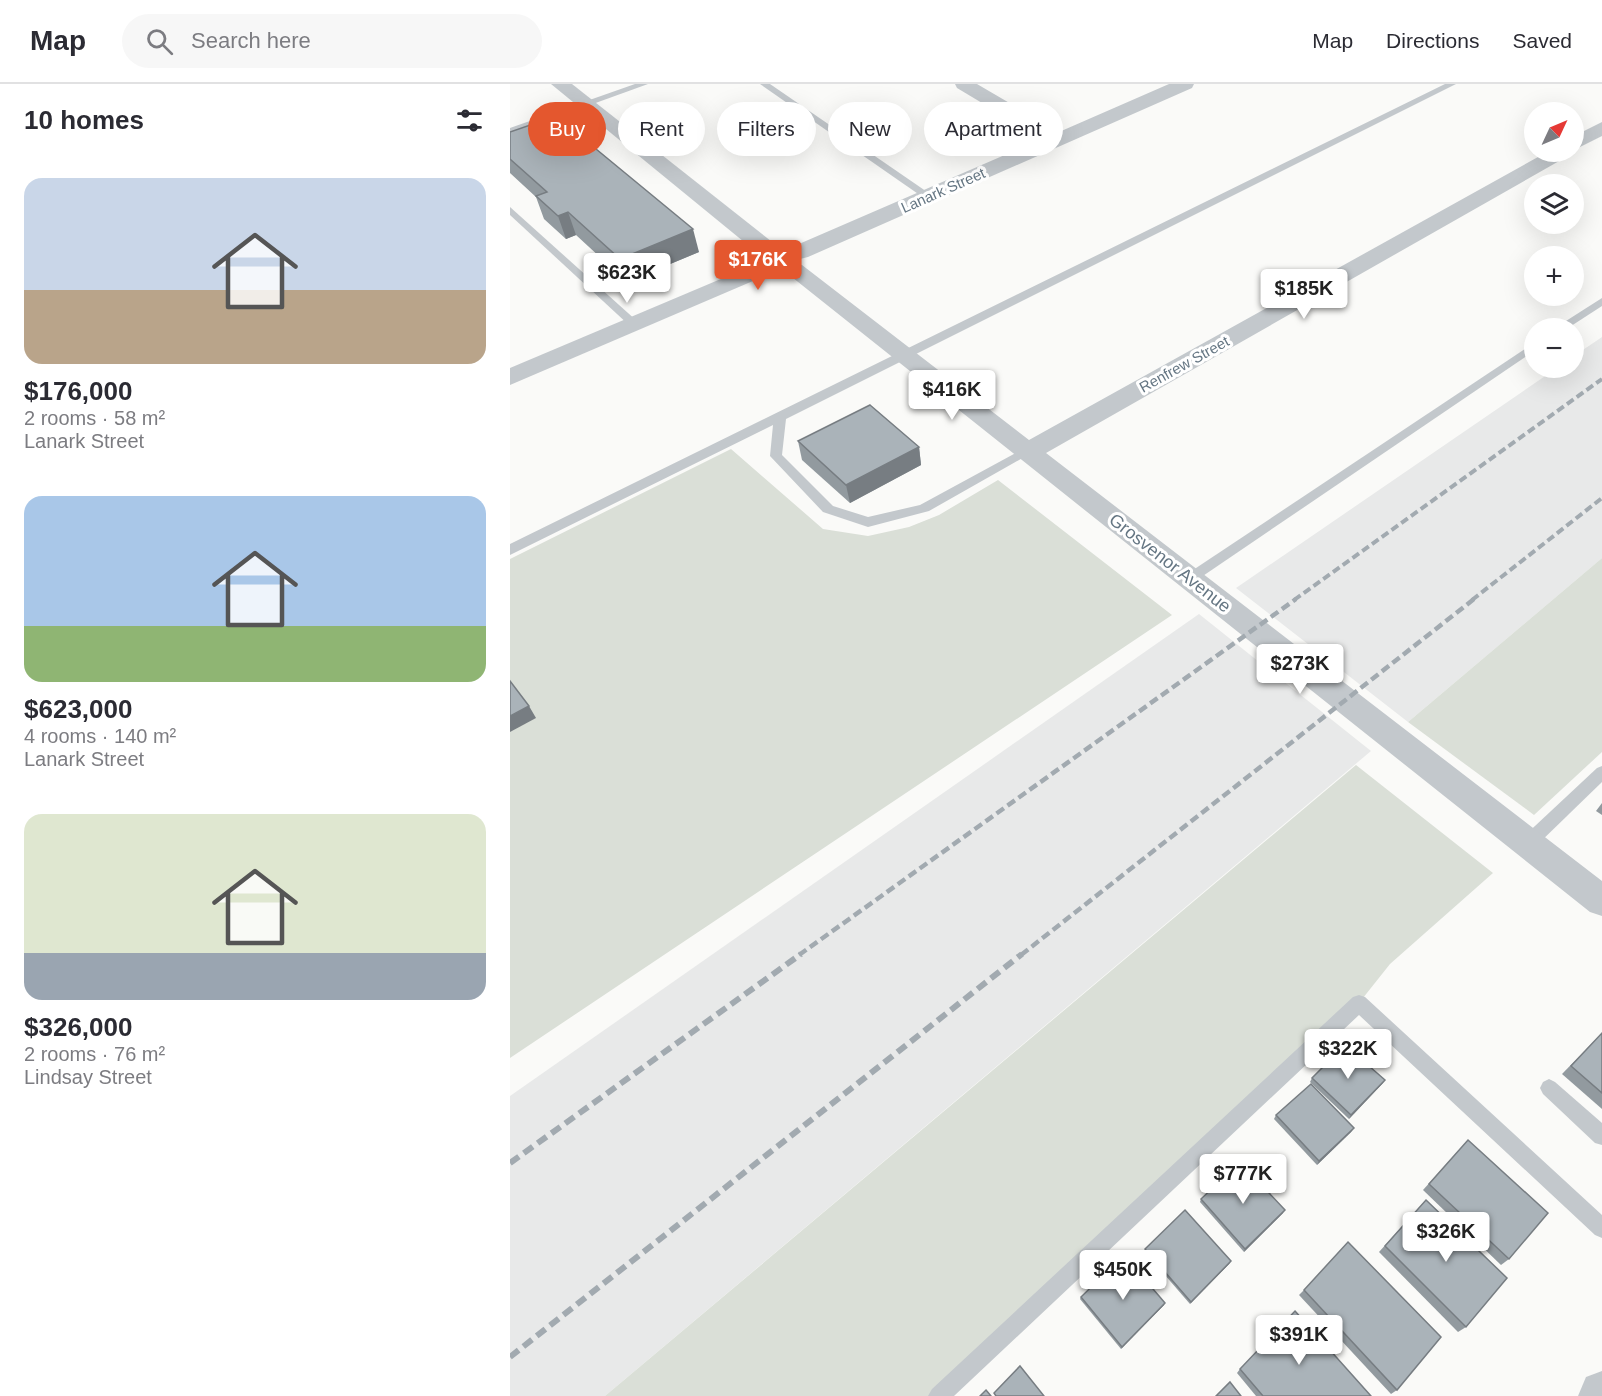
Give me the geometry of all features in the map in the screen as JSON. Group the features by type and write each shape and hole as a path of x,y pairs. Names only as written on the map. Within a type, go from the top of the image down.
{"street":[{"path":"560,84 583,102"},
{"path":"964,84 994,102"},
{"name":"Lanark Street","path":"1063,138 1185,84"},
{"path":"606,122 764,260"},
{"path":"1584,138 1602,128"},
{"name":"Lanark Street","path":"797,261 928,196 1021,156"},
{"name":"Renfrew Street","path":"1027,452 1543,162"},
{"path":"510,377 634,324 764,260 782,248 797,261"},
{"name":"Grosvenor Avenue","path":"797,261 903,356 1602,901"}],"lane":[{"path":"592,102 644,84"},
{"path":"764,84 928,196"},
{"path":"510,550 1452,84"},
{"path":"510,131 528,125"},
{"path":"510,210 634,324"},
{"path":"1576,318 1602,301"},
{"path":"1189,579 1524,353"},
{"path":"780,417 776,456 828,509 868,522 924,508 1027,452"},
{"path":"1528,843 1602,772"},
{"path":"939,1396 1359,1003 1602,1228"},
{"path":"1549,1088 1602,1136"}],"shaded area":[{"path":"1602,337 1602,558 1408,722 1236,588 1542,378 1584,378 1584,349"},
{"path":"731,449 823,529 868,536 909,527 939,515 998,480 1172,615 510,1058 510,559"},
{"path":"1602,558 1602,752 1534,815 1408,722"},
{"path":"1199,614 1371,751 605,1396 510,1396 510,1096"},
{"path":"1356,765 1493,873 1390,964 1359,1003 939,1396 605,1396"}],"building":[{"path":"528,126 528,156 604,156 693,229 620,259 568,212 558,216 536,196 547,192 510,159 510,132"},
{"path":"870,405 919,447 846,485 798,441"},
{"path":"510,681 529,706 510,716"},
{"path":"1602,1033 1602,1093 1571,1066"},
{"path":"1345,1045 1385,1080 1351,1115 1312,1078"},
{"path":"1311,1084 1354,1128 1319,1161 1276,1115"},
{"path":"1468,1140 1548,1213 1509,1259 1429,1184"},
{"path":"1240,1162 1285,1210 1245,1249 1201,1199"},
{"path":"1426,1200 1507,1278 1466,1327 1385,1246"},
{"path":"1185,1210 1231,1261 1191,1302 1145,1249"},
{"path":"1348,1242 1441,1337 1397,1390 1304,1290"},
{"path":"1124,1255 1165,1303 1122,1347 1081,1297"},
{"path":"1295,1311 1371,1396 1263,1396 1240,1369"},
{"path":"1020,1366 1044,1396 996,1396 994,1393"},
{"path":"1230,1382 1241,1396 1216,1396"},
{"path":"986,1390 991,1396 980,1396"}],"railway":[{"path":"1294,600 1602,379"},
{"path":"1472,600 1602,498"},
{"path":"799,955 1296,599"},
{"path":"1021,955 1474,599"},
{"path":"510,1163 801,954"},
{"path":"510,1357 1022,954"}]}
